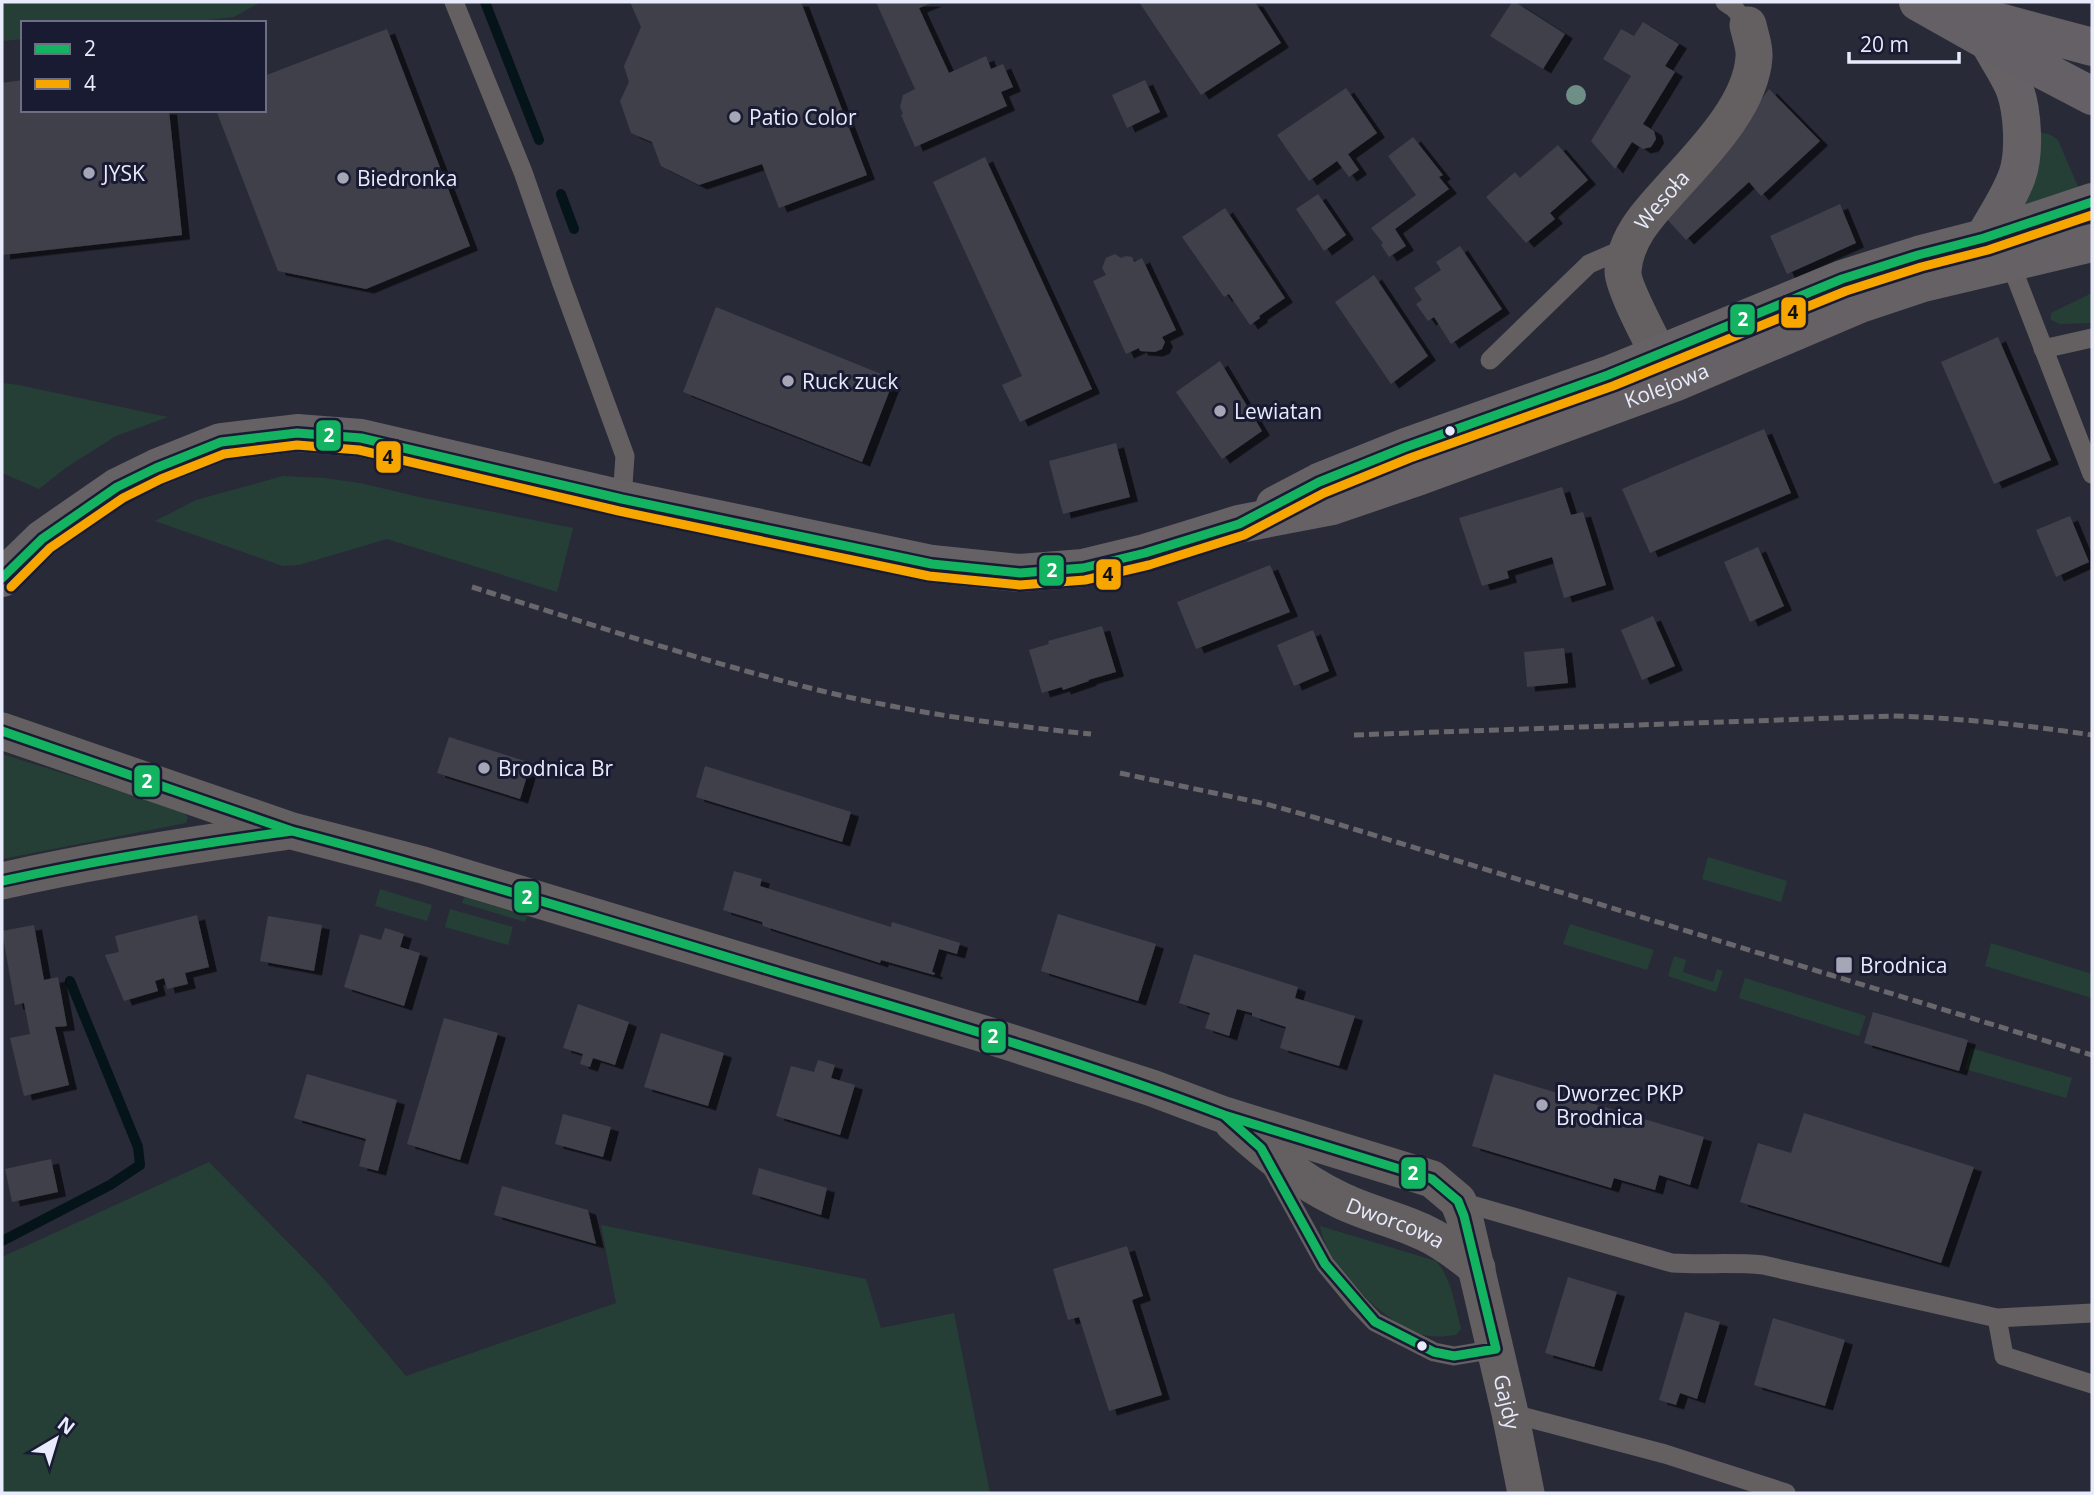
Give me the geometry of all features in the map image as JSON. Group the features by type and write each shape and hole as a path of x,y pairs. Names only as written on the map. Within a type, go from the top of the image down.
{"main road":[{"path":"1918,2 2092,96"},
{"path":"1926,2 2092,47"}],"street":[{"name":"Wesoła","path":"1666,368 1622,273 1628,247 1643,219 1715,138 1746,93 1754,55 1736,14"},
{"path":"1989,42 2015,90 2021,124 2022,153 1997,250"},
{"name":"Kolejowa","path":"2,578 42,539 97,499 156,468 221,442 297,433 361,438 622,499 932,564 1020,573 1083,568 1145,553 1239,524 1332,506 1413,461 1666,368 1923,283 1997,250 2092,202"},
{"name":"Kolejowa","path":"1997,250 2092,243"},
{"name":"Dworcowa","path":"2,731 292,831 423,865 984,1034 1152,1088 1224,1115 1432,1179 1458,1201 1477,1268"},
{"name":"Dworcowa","path":"2,881 188,845 292,831"},
{"name":"Dworcowa","path":"1224,1115 1303,1180 1340,1200 1423,1232 1454,1250 1477,1268"},
{"name":"Gajdy","path":"1477,1268 1526,1493"}],"lane":[{"path":"454,2 523,172 625,456 622,499"},
{"path":"1490,360 1554,295 1589,264 1628,247"},
{"path":"1997,250 2043,349 2092,474"},
{"path":"2043,349 2092,338"},
{"path":"1261,1148 1325,1264 1375,1322 1434,1352 1454,1356 1496,1349"},
{"path":"1458,1201 1672,1263 1691,1265 1737,1262 1763,1265 1997,1318 2092,1313"},
{"path":"1997,1318 2004,1356 2092,1384"},
{"path":"1510,1413 1665,1454 1786,1493"}],"green space":[{"path":"2,2 261,2 234,17 197,21 21,21 21,39 2,41"},
{"path":"2036,131 2058,140 2082,196 2024,206"},
{"path":"2092,293 2092,323 2060,324 2051,320 2051,313"},
{"path":"2,383 168,417 116,436 67,467 39,489 2,473"},
{"path":"283,476 360,483 573,528 557,592 387,539 299,565 283,566 155,521 196,500"},
{"path":"2,754 182,811 188,817 186,823 2,859"},
{"path":"1708,857 1787,881 1781,902 1702,879"},
{"path":"380,889 432,905 427,921 375,906"},
{"path":"464,897 527,916 525,922 462,903"},
{"path":"450,909 513,927 508,945 445,927"},
{"path":"1570,924 1654,950 1647,970 1563,944"},
{"path":"1991,943 2092,974 2092,998 1985,966"},
{"path":"1674,956 1686,960 1683,972 1713,982 1717,969 1723,971 1716,992 1668,976"},
{"path":"1745,978 1866,1016 1859,1036 1739,998"},
{"path":"1971,1048 2072,1078 2066,1098 1965,1069"},
{"path":"209,1162 323,1278 406,1376 616,1303 601,1225 866,1279 881,1328 954,1313 990,1493 2,1493 2,1257"},
{"path":"1320,1226 1436,1261 1449,1284 1461,1329 1456,1335 1424,1335 1385,1314 1343,1273 1332,1257"}],"building":[{"name":"Patio Color","path":"630,2 801,2 867,175 779,208 762,164 699,185 661,166 652,142 631,133 620,101 629,82 624,66 641,27"},
{"path":"876,2 934,2 919,8 949,73 986,56 991,69 1003,64 1013,87 1001,92 1007,106 915,147 900,107 903,95 915,89"},
{"path":"1139,2 1255,2 1281,43 1201,95"},
{"path":"1512,2 1565,34 1543,69 1490,36"},
{"path":"1643,22 1679,44 1665,66 1675,72 1643,124 1654,131 1656,139 1651,147 1643,149 1632,142 1615,169 1591,141 1631,76 1603,59 1621,29 1634,36"},
{"name":"Biedronka","path":"387,29 470,246 366,289 278,271 217,112 266,112 266,75"},
{"name":"JYSK","path":"21,80 21,112 169,112 182,235 2,255 2,83"},
{"path":"1145,80 1160,112 1127,128 1112,95"},
{"path":"1346,88 1377,133 1348,154 1359,170 1349,177 1337,161 1309,181 1277,135"},
{"path":"1769,89 1820,141 1761,196 1749,182 1686,240 1665,217 1700,184"},
{"path":"1413,137 1443,175 1439,177 1449,189 1395,229 1406,246 1389,257 1381,245 1383,243 1371,228 1416,195 1388,156"},
{"path":"1558,145 1588,180 1550,213 1555,219 1526,243 1486,197 1515,172 1520,178"},
{"path":"985,157 1092,389 1020,422 1002,385 1022,376 933,182"},
{"path":"1318,194 1346,235 1324,251 1296,209"},
{"path":"1840,204 1856,243 1787,274 1770,236"},
{"path":"1225,208 1285,298 1250,325 1229,294 1224,297 1182,237"},
{"path":"1460,246 1502,309 1451,344 1434,317 1428,321 1416,304 1422,300 1414,288 1441,270 1436,262"},
{"path":"1115,254 1121,258 1132,257 1134,262 1142,258 1176,330 1162,337 1165,342 1162,349 1155,352 1140,351 1139,348 1126,354 1093,281 1106,275 1102,268 1106,258"},
{"path":"1374,275 1428,356 1391,384 1335,302"},
{"name":"Ruck zuck","path":"716,307 886,376 891,387 862,462 683,392"},
{"path":"1998,337 2051,460 1994,484 1941,362"},
{"name":"Lewiatan","path":"1220,361 1262,431 1222,459 1176,392"},
{"path":"1764,429 1791,493 1650,553 1622,489"},
{"path":"1116,443 1130,497 1063,514 1049,461"},
{"path":"1562,487 1571,515 1583,512 1606,585 1564,598 1552,557 1507,571 1509,578 1482,586 1459,518"},
{"path":"2070,516 2089,562 2056,577 2036,530"},
{"path":"1758,547 1784,606 1750,622 1724,562"},
{"path":"1270,565 1290,612 1196,649 1177,602"},
{"path":"1653,616 1675,666 1642,680 1621,630"},
{"path":"1102,626 1116,672 1063,690 1062,687 1042,693 1029,650 1049,644 1048,641"},
{"path":"1313,630 1329,671 1294,686 1277,645"},
{"path":"1564,648 1568,683 1527,687 1524,652"},
{"name":"Brodnica Br","path":"449,737 531,763 520,799 437,773"},
{"path":"705,766 851,812 842,842 696,797"},
{"path":"734,871 762,879 760,886 891,927 892,922 960,943 957,954 939,949 932,972 934,975 881,960 880,963 763,926 762,922 723,910"},
{"path":"1058,914 1156,944 1138,1001 1041,971"},
{"path":"197,915 209,967 185,973 188,984 167,989 164,978 155,981 158,991 124,1001 105,955 119,952 115,936"},
{"path":"268,916 322,925 314,971 260,961"},
{"path":"34,925 44,980 58,977 67,1026 55,1027 69,1085 24,1096 10,1038 30,1034 24,1003 15,1005 2,931"},
{"path":"385,928 404,934 400,947 420,953 404,1006 344,987 360,934 381,940"},
{"path":"1194,954 1298,987 1295,998 1355,1016 1339,1066 1280,1048 1286,1027 1252,1016 1252,1013 1237,1009 1229,1036 1205,1028 1210,1013 1179,1003"},
{"path":"578,1004 629,1022 615,1065 593,1058 590,1067 580,1064 583,1054 563,1048"},
{"path":"1873,1012 1968,1040 1959,1071 1864,1043"},
{"path":"444,1018 498,1033 460,1160 407,1144"},
{"path":"661,1033 724,1053 708,1106 644,1087"},
{"path":"818,1060 835,1065 831,1078 855,1085 840,1135 776,1116 791,1066 814,1072"},
{"path":"307,1074 397,1100 378,1171 359,1166 366,1139 294,1118"},
{"name":"Dworzec PKP Brodnica","path":"1494,1074 1704,1137 1690,1185 1659,1175 1655,1190 1614,1178 1611,1188 1472,1146"},
{"path":"1804,1113 1974,1167 1941,1263 1740,1202 1758,1143 1791,1153"},
{"path":"563,1114 611,1127 603,1157 555,1144"},
{"path":"51,1159 58,1192 12,1202 5,1169"},
{"path":"759,1168 827,1188 821,1215 752,1194"},
{"path":"502,1186 588,1210 596,1244 494,1215"},
{"path":"1127,1246 1143,1296 1132,1300 1162,1395 1109,1411 1079,1317 1068,1320 1053,1269"},
{"path":"1568,1277 1617,1292 1594,1367 1545,1353"},
{"path":"1685,1312 1720,1322 1697,1399 1680,1393 1676,1405 1659,1400"},
{"path":"1773,1318 1845,1340 1825,1406 1754,1385"}],"waterway":[{"path":"485,2 539,140"},
{"path":"561,194 574,229"},
{"path":"2,1241 110,1185 140,1165 138,1147 70,981"}],"railway":[{"path":"472,587 687,654 818,690 954,717 1091,734"},
{"path":"1354,735 1893,716 1993,722 2092,735"},
{"path":"1120,773 1266,804 1331,822 2092,1055"}],"transit line":[{"name":"2","path":"2,578 42,539 117,487 221,442 297,433 361,438 622,499 932,564 1020,573 1083,568 1145,553 1239,524 1319,482 1406,447 1608,375 1842,279 1984,238 2092,202"},
{"name":"4","path":"11,587 50,548 123,498 161,479 224,454 297,445 359,450 619,511 929,576 1020,585 1085,580 1149,565 1244,535 1324,493 1410,458 1613,386 1846,291 1921,267 1988,250 2092,215"},
{"name":"2","path":"2,731 292,831"},
{"name":"2","path":"2,881 147,853 292,831"},
{"name":"2","path":"292,831 476,882 948,1023 1114,1076 1224,1115"},
{"name":"2","path":"1224,1115 1432,1179 1458,1201 1496,1349 1454,1356 1434,1352 1375,1322 1325,1264 1261,1148 1224,1115"}],"place":[{"name":"Patio Color","path":"735,117"},
{"name":"JYSK","path":"89,173"},
{"name":"Biedronka","path":"343,178"},
{"name":"Ruck zuck","path":"788,381"},
{"name":"Lewiatan","path":"1220,411"},
{"name":"Brodnica Br","path":"484,768"},
{"name":"Brodnica","path":"1844,965"},
{"name":"Dworzec PKP Brodnica","path":"1542,1105"}]}
